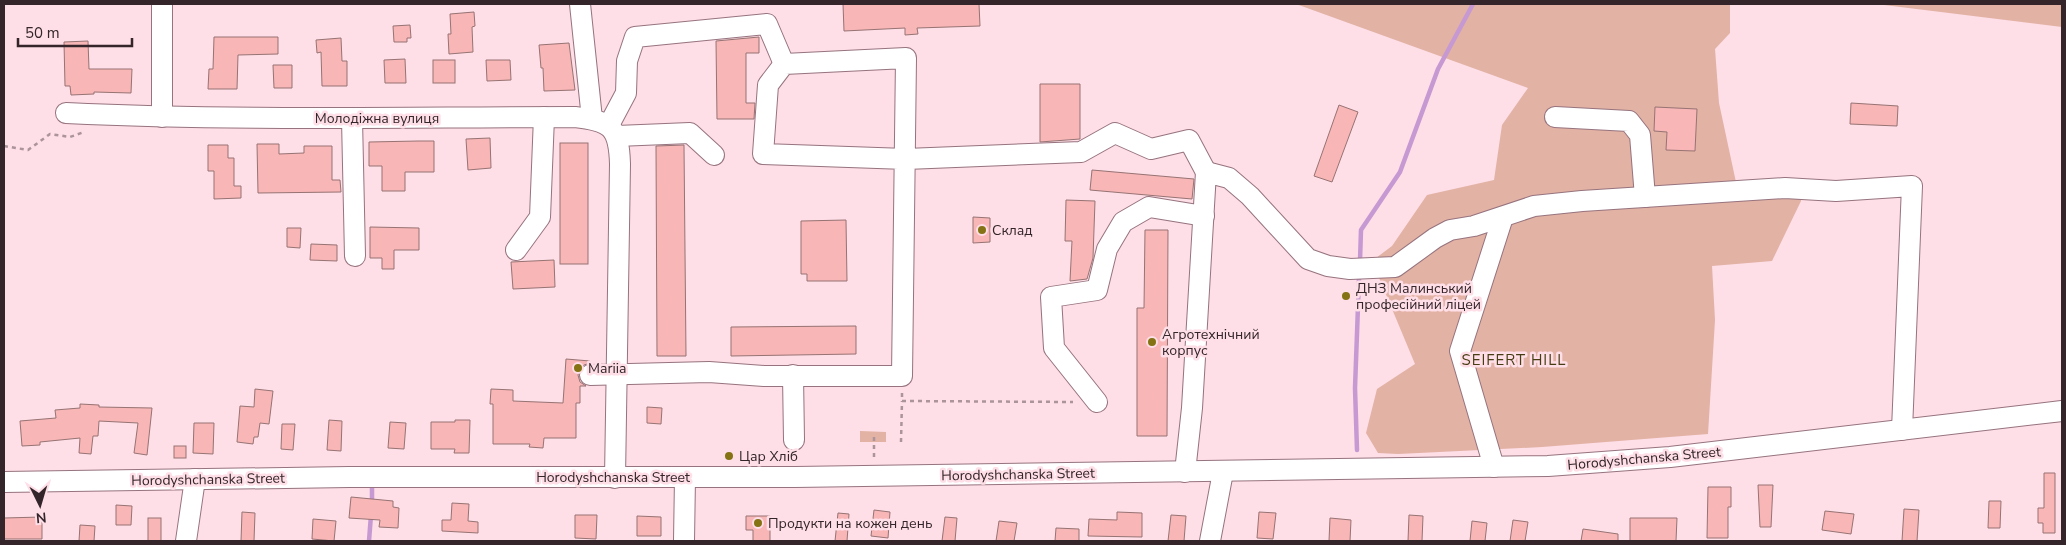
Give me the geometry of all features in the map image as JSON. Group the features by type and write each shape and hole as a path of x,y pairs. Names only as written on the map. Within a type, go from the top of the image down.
{"street":[{"path":"162,4 162,116"},
{"path":"580,4 606,127 620,164 615,478"},
{"path":"606,127 626,93 627,61 635,37 767,24 784,64"},
{"path":"590,375 617,376 709,372 902,376 906,58 784,64"},
{"path":"784,64 768,86 763,154 906,159 1039,152 1081,152 1115,133 1151,149 1188,140 1206,172 1192,408 1185,472"},
{"name":"Молодіжна вулиця","path":"66,113 352,119 544,117 606,127 690,133 714,155"},
{"path":"516,250 540,217 544,117"},
{"path":"1555,117 1629,121 1640,135 1645,197"},
{"path":"352,119 355,256"},
{"path":"1206,172 1229,178 1250,196 1308,259 1328,266 1350,269 1395,266 1435,238 1450,230 1474,226 1534,206 1785,188 1836,191 1912,186 1902,430"},
{"path":"1098,402 1054,348 1051,297 1097,290 1107,249 1123,222 1149,207 1204,216"},
{"path":"1494,467 1460,352 1503,217"},
{"path":"793,375 794,440"},
{"name":"Horodyshchanska Street","path":"4,482 349,477 685,478 1223,472 1590,464 1670,457 2062,411"},
{"path":"1210,541 1223,472"},
{"path":"684,541 685,478"},
{"path":"186,541 195,479"}],"path":[{"path":"4,146 28,150 50,134 70,137 88,130"},
{"path":"901,442 902,376"},
{"path":"902,401 1098,402"},
{"path":"874,435 874,457"}],"shaded area":[{"path":"1296,4 1730,4 1730,33 1715,49 1719,103 1737,187 1803,181 1801,201 1772,261 1712,266 1715,320 1708,434 1542,447 1398,454 1378,453 1366,433 1377,389 1415,364 1372,261 1392,246 1427,195 1494,180 1502,125 1528,88"},
{"path":"1876,4 2062,4 2062,27"},
{"path":"860,431 886,432 886,442 860,442"}],"building":[{"path":"843,4 979,4 980,26 917,28 918,34 905,35 905,28 844,31"},
{"path":"474,12 475,26 472,27 473,52 449,54 450,14"},
{"path":"410,25 411,38 407,38 407,42 394,42 393,26"},
{"path":"214,37 278,37 278,54 238,55 237,89 208,89 209,69 213,69"},
{"path":"759,37 759,53 746,53 746,103 755,103 754,119 717,119 716,41"},
{"path":"341,38 342,61 347,61 347,86 322,86 321,52 317,53 316,40"},
{"path":"88,41 89,69 132,69 131,93 94,92 94,94 71,95 70,86 65,86 64,42"},
{"path":"569,43 575,90 544,91 539,45"},
{"path":"405,59 406,83 385,83 384,60"},
{"path":"433,60 455,60 455,83 433,83"},
{"path":"486,60 510,60 511,80 487,81"},
{"path":"273,65 292,65 292,88 274,88"},
{"path":"1040,84 1080,84 1080,139 1040,142"},
{"path":"1851,103 1898,106 1897,126 1850,124"},
{"path":"1339,105 1358,112 1332,182 1314,176"},
{"path":"1655,107 1697,109 1695,151 1666,150 1667,132 1654,131"},
{"path":"490,138 491,168 468,170 466,139"},
{"path":"434,141 434,172 405,172 405,191 382,191 382,166 369,166 369,142"},
{"path":"560,143 588,143 588,264 560,264"},
{"path":"257,144 279,144 279,154 304,153 304,146 332,146 332,180 340,180 341,192 258,193"},
{"path":"208,145 228,145 228,158 234,158 234,186 241,186 241,198 214,199 214,171 208,171"},
{"path":"684,145 686,356 657,356 656,146"},
{"path":"1092,170 1194,179 1192,199 1090,190"},
{"path":"1066,200 1095,201 1093,258 1087,279 1070,281 1072,241 1065,241"},
{"name":"Склад","path":"973,217 990,218 990,242 973,243"},
{"path":"846,220 847,281 807,281 807,274 801,274 801,221"},
{"path":"370,227 419,228 419,250 394,250 394,269 382,269 382,258 370,258"},
{"path":"287,228 301,228 300,248 287,247"},
{"name":"Агротехнічний корпус","path":"1145,230 1168,230 1167,436 1137,436 1137,308 1144,308"},
{"path":"311,244 337,245 337,261 310,260"},
{"path":"554,260 555,287 513,289 511,262"},
{"path":"856,326 856,354 731,356 731,327"},
{"path":"566,359 590,361 590,363 580,369 578,375 580,382 586,386 580,386 580,403 576,403 576,438 544,438 543,448 529,447 530,444 493,444 493,404 490,404 491,389 513,390 513,401 563,403"},
{"path":"255,389 273,391 269,424 260,423 258,437 254,437 253,444 237,442 240,406 254,407"},
{"path":"80,404 99,405 99,407 152,408 147,455 134,453 138,423 99,421 98,436 93,436 91,454 79,453 80,438 40,442 40,445 22,446 20,421 56,418 55,410 80,408"},
{"path":"647,407 662,408 661,424 647,423"},
{"path":"329,420 342,421 341,451 327,450"},
{"path":"455,420 470,420 469,453 454,453 455,449 431,449 431,422 455,422"},
{"path":"390,422 406,423 404,449 388,448"},
{"path":"194,423 214,423 213,454 193,453"},
{"path":"282,424 295,424 293,450 281,449"},
{"path":"174,446 186,446 186,458 174,458"},
{"path":"2044,473 2055,473 2055,533 2043,533 2043,523 2038,523 2038,508 2044,508"},
{"path":"1758,485 1773,485 1771,527 1760,527"},
{"path":"1708,487 1731,487 1731,507 1728,507 1728,538 1707,538"},
{"path":"351,497 393,501 393,507 399,508 398,528 379,527 380,520 349,518"},
{"path":"1989,501 2001,501 2000,528 1988,528"},
{"path":"452,503 469,504 468,521 478,522 478,533 442,531 442,520 451,520"},
{"path":"116,505 132,506 131,525 116,525"},
{"path":"1904,509 1919,510 1917,541 1902,541"},
{"path":"874,510 890,512 888,538 871,536"},
{"path":"1825,511 1854,514 1851,534 1822,530"},
{"path":"242,512 255,513 254,541 241,541"},
{"path":"1117,512 1142,513 1142,537 1088,536 1089,519 1117,520"},
{"path":"1259,512 1276,513 1273,539 1257,538"},
{"path":"838,513 849,514 847,541 835,541"},
{"path":"575,515 597,515 596,539 575,538"},
{"path":"1171,515 1186,516 1184,541 1168,541"},
{"path":"1409,515 1423,516 1422,541 1408,541"},
{"path":"637,516 661,517 661,536 637,536"},
{"name":"Продукти на кожен день","path":"746,516 770,516 770,541 753,541 753,530 746,530"},
{"path":"42,517 42,539 4,539 4,518"},
{"path":"945,517 957,518 955,541 942,541"},
{"path":"148,518 161,518 161,541 148,541"},
{"path":"1330,518 1351,520 1350,541 1329,541"},
{"path":"1630,518 1677,518 1676,541 1630,541"},
{"path":"313,519 336,521 334,541 312,539"},
{"path":"1513,520 1528,522 1525,541 1510,541"},
{"path":"999,521 1017,523 1014,541 996,541"},
{"path":"1472,521 1487,523 1485,541 1470,541"},
{"path":"80,525 95,526 94,541 79,541"},
{"path":"1056,528 1079,529 1079,541 1055,541"},
{"path":"1583,529 1618,534 1618,541 1581,541"}],"waterway":[{"path":"1360,261 1361,230 1400,172 1438,69 1473,4"},
{"path":"1357,450 1355,388 1359,279"},
{"path":"372,485 372,505"},
{"path":"369,541 371,515"}],"place":[{"name":"Склад","path":"982,230"},
{"name":"ДНЗ Малинський професійний ліцей","path":"1346,296"},
{"name":"Агротехнічний корпус","path":"1152,342"},
{"name":"Mariia","path":"578,368"},
{"name":"Цар Хліб","path":"729,456"},
{"name":"Продукти на кожен день","path":"758,523"}],"district":[{"name":"SEIFERT HILL","path":"1514,360"}]}
